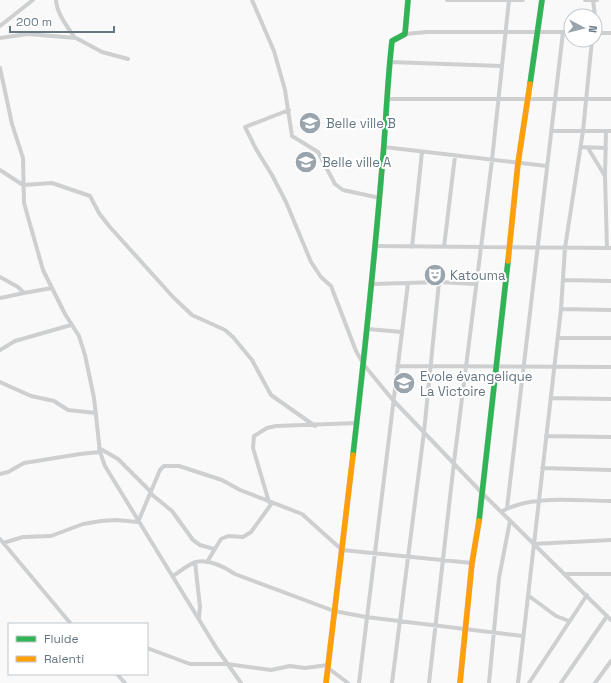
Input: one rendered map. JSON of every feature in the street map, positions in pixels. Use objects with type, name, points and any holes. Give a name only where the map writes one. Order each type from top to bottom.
[{"type":"street","points":[[0,26],[33,0]]},
{"type":"street","points":[[56,0],[58,12],[76,38]]},
{"type":"street","points":[[252,0],[274,51],[289,110],[292,136],[318,152],[335,184],[348,191],[380,198]]},
{"type":"street","points":[[405,34],[408,0]]},
{"type":"street","points":[[447,0],[523,0]]},
{"type":"street","points":[[430,683],[454,462],[475,284],[492,160],[509,0]]},
{"type":"street","points":[[460,683],[472,563],[483,494],[495,367],[518,163],[542,0]]},
{"type":"street","points":[[585,0],[597,0]]},
{"type":"street","points":[[326,683],[373,284],[388,99],[387,80],[392,41],[405,34],[427,32],[506,31],[563,32],[525,367],[507,508]]},
{"type":"street","points":[[0,38],[28,34],[76,38],[102,52],[128,59]]},
{"type":"street","points":[[518,683],[558,338],[566,248],[581,147],[591,48]]},
{"type":"street","points":[[390,62],[501,66]]},
{"type":"street","points":[[0,68],[12,124],[23,158],[24,203],[43,270],[71,325],[79,336],[85,355],[96,413],[100,450],[114,483],[228,664],[242,683]]},
{"type":"street","points":[[388,99],[611,99]]},
{"type":"street","points":[[289,110],[245,127],[256,150],[272,175],[286,202],[311,262],[321,277],[331,286],[356,350],[364,365],[392,399],[483,494],[611,620]]},
{"type":"street","points":[[375,246],[609,248],[605,176],[606,148],[609,131],[552,131]]},
{"type":"street","points":[[384,147],[547,166]]},
{"type":"street","points":[[581,147],[606,148]]},
{"type":"street","points":[[588,148],[605,176]]},
{"type":"street","points":[[412,246],[422,152]]},
{"type":"street","points":[[444,247],[455,156]]},
{"type":"street","points":[[0,170],[23,185],[52,183],[90,196],[99,213],[109,226],[173,297],[192,315],[225,330],[233,337],[252,360],[271,396],[298,412],[316,426]]},
{"type":"street","points":[[0,277],[18,287],[24,294]]},
{"type":"street","points":[[564,280],[611,281]]},
{"type":"street","points":[[373,284],[440,282],[475,284]]},
{"type":"street","points":[[392,683],[424,432],[440,282]]},
{"type":"street","points":[[359,683],[392,399],[408,283]]},
{"type":"street","points":[[0,298],[52,288]]},
{"type":"street","points":[[561,309],[611,310]]},
{"type":"street","points":[[0,350],[15,341],[71,325]]},
{"type":"street","points":[[368,329],[402,332]]},
{"type":"street","points":[[558,338],[611,338]]},
{"type":"street","points":[[397,366],[554,368],[611,367]]},
{"type":"street","points":[[0,382],[31,396],[54,401],[68,410],[96,413]]},
{"type":"street","points":[[551,398],[611,399]]},
{"type":"street","points":[[271,503],[253,448],[254,436],[258,432],[272,427],[357,423]]},
{"type":"street","points":[[546,436],[611,437]]},
{"type":"street","points":[[0,474],[8,472],[24,463],[100,450],[118,459],[151,493],[172,511],[193,540],[200,545],[214,549]]},
{"type":"street","points":[[138,522],[164,466],[179,466],[222,480],[240,490],[307,518],[342,550],[472,563]]},
{"type":"street","points":[[542,468],[611,470]]},
{"type":"street","points":[[501,512],[523,502],[611,501]]},
{"type":"street","points":[[207,562],[214,549],[224,536],[239,538],[251,532],[271,503]]},
{"type":"street","points":[[71,623],[2,541],[23,537],[51,536],[83,524],[101,521],[116,520],[138,522]]},
{"type":"street","points":[[489,683],[499,578],[510,521]]},
{"type":"street","points":[[533,544],[611,540]]},
{"type":"street","points":[[173,576],[195,562],[207,562],[225,567],[235,574],[303,598],[334,611],[366,617],[523,636]]},
{"type":"street","points":[[195,562],[200,607],[199,618]]},
{"type":"street","points":[[564,574],[611,574]]},
{"type":"street","points":[[529,683],[586,595]]},
{"type":"street","points":[[529,596],[556,616],[569,621]]},
{"type":"street","points":[[561,683],[607,616]]},
{"type":"street","points":[[148,648],[190,664],[228,664],[271,670],[290,666],[305,668],[328,667],[348,683]]},
{"type":"street","points":[[596,683],[611,661]]},
{"type":"street","points":[[607,668],[611,672]]},
{"type":"street","points":[[118,675],[125,683]]},
{"type":"traffic: fast","points":[[353,455],[376,240],[392,41],[405,34],[408,0]]},
{"type":"traffic: fast","points":[[530,84],[542,0]]},
{"type":"traffic: fast","points":[[479,521],[508,261]]},
{"type":"traffic: slow","points":[[508,261],[518,163],[530,84]]},
{"type":"traffic: slow","points":[[326,683],[353,455]]},
{"type":"traffic: slow","points":[[460,683],[472,563],[479,521]]},
{"type":"place","name":"Belle ville B","points":[[310,123]]},
{"type":"place","name":"Belle ville A","points":[[306,162]]},
{"type":"place","name":"Katouma","points":[[435,275]]},
{"type":"place","name":"Evole évangelique La Victoire","points":[[404,383]]}]
